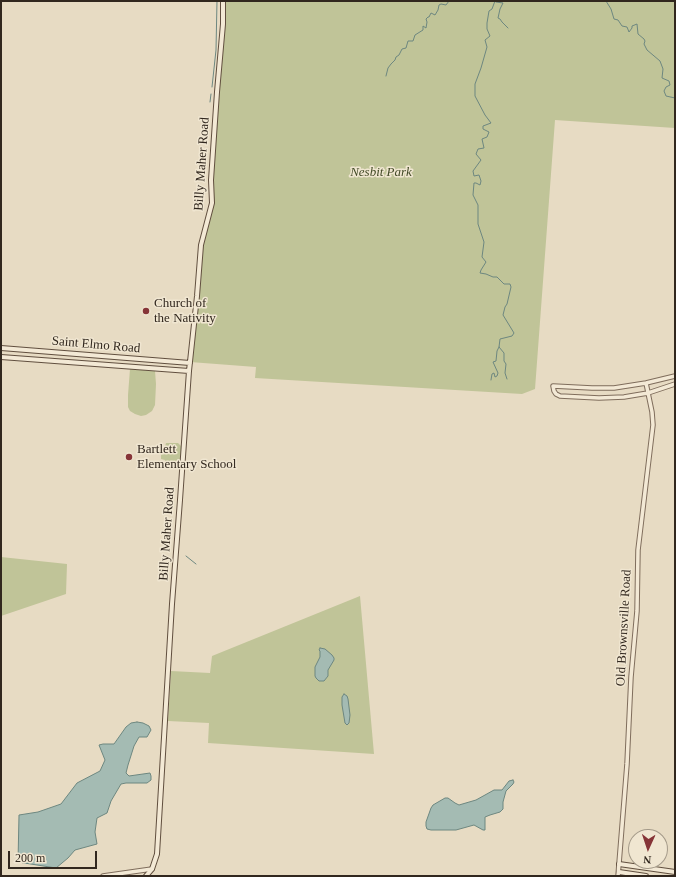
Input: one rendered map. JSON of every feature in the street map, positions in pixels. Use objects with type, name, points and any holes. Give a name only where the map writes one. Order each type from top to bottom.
[{"type":"main road","name":"Billy Maher Road","points":[[146,876],[152,868],[157,854],[172,604],[189,371],[201,245],[212,203],[211,180],[223,24],[223,1]]},
{"type":"main road","name":"Saint Elmo Road","points":[[1,348],[190,363]]},
{"type":"main road","name":"Saint Elmo Road","points":[[1,357],[189,371]]},
{"type":"main road","points":[[134,359],[134,366]]},
{"type":"main road","points":[[155,361],[155,368]]},
{"type":"main road","points":[[620,864],[675,872]]},
{"type":"main road","points":[[618,874],[646,876]]},
{"type":"street","points":[[675,376],[627,387],[605,388],[553,386],[556,394],[560,396],[618,398],[648,393],[675,384]]},
{"type":"street","name":"Old Brownsville Road","points":[[618,874],[629,744],[632,668],[637,611],[638,550],[653,425],[646,383]]},
{"type":"street","points":[[103,876],[152,868]]},
{"type":"green space","name":"Nesbit Park","points":[[224,1],[675,1],[675,128],[555,120],[535,389],[522,394],[255,378],[256,367],[190,362],[202,241],[211,206],[212,129]]},
{"type":"green space","points":[[130,369],[155,371],[155,405],[152,411],[146,415],[141,416],[135,414],[130,411],[128,407]]},
{"type":"green space","points":[[166,443],[178,443],[182,447],[181,461],[178,464],[166,463],[165,460],[161,459],[161,455],[163,453],[161,451],[161,447],[165,447]]},
{"type":"green space","points":[[1,557],[67,564],[66,594],[1,616]]},
{"type":"green space","points":[[360,596],[374,754],[208,743],[209,723],[168,721],[171,671],[210,673],[212,656]]},
{"type":"water","points":[[320,648],[325,649],[334,658],[328,670],[328,676],[324,681],[319,681],[315,676],[315,667],[320,657]]},
{"type":"water","points":[[344,694],[348,699],[350,715],[349,723],[347,725],[345,723],[342,705],[342,697]]},
{"type":"water","points":[[137,722],[149,726],[151,730],[147,737],[139,737],[134,746],[126,773],[129,776],[150,773],[151,780],[147,783],[121,784],[111,801],[107,813],[97,818],[95,832],[97,844],[75,850],[56,868],[18,862],[19,815],[38,812],[61,804],[77,783],[100,771],[105,760],[99,745],[114,744],[126,727],[131,723]]},
{"type":"water","points":[[513,780],[513,784],[506,791],[503,809],[500,812],[485,817],[485,830],[474,825],[456,830],[427,829],[426,822],[431,808],[433,805],[445,798],[448,798],[459,805],[476,800],[494,790],[502,790],[509,781]]},
{"type":"waterway","points":[[212,87],[216,50],[217,1]]},
{"type":"waterway","points":[[386,76],[388,68],[402,49],[406,48],[408,41],[413,41],[415,35],[423,30],[423,26],[426,28],[426,19],[431,13],[435,15],[439,5],[446,5],[449,1]]},
{"type":"waterway","points":[[495,1],[492,9],[489,11],[487,29],[490,36],[485,40],[487,47],[475,84],[475,96],[491,123],[483,126],[483,129],[489,132],[487,137],[482,139],[484,148],[478,149],[476,154],[481,160],[473,171],[474,176],[479,175],[481,181],[480,185],[474,183],[473,195],[478,205],[478,224],[484,242],[482,257],[486,262],[480,273],[497,277],[504,284],[510,284],[511,287],[503,315],[514,333],[512,336],[500,339],[499,347],[504,353],[504,361],[506,364],[505,373],[507,379]]},
{"type":"waterway","points":[[606,1],[611,9],[614,19],[618,20],[622,26],[627,27],[629,32],[632,26],[637,24],[638,34],[644,39],[644,44],[647,50],[660,61],[663,69],[662,78],[669,81],[670,85],[666,87],[664,91],[666,96],[675,98]]},
{"type":"waterway","points":[[496,2],[503,3],[498,18],[508,28]]},
{"type":"waterway","points":[[210,102],[211,94]]},
{"type":"waterway","points":[[491,380],[492,374],[494,373],[495,377],[498,373],[493,362],[496,361],[499,347]]},
{"type":"waterway","points":[[186,556],[196,564]]},
{"type":"place","name":"Church of the Nativity","points":[[146,311]]},
{"type":"place","name":"Bartlett Elementary School","points":[[129,457]]}]
